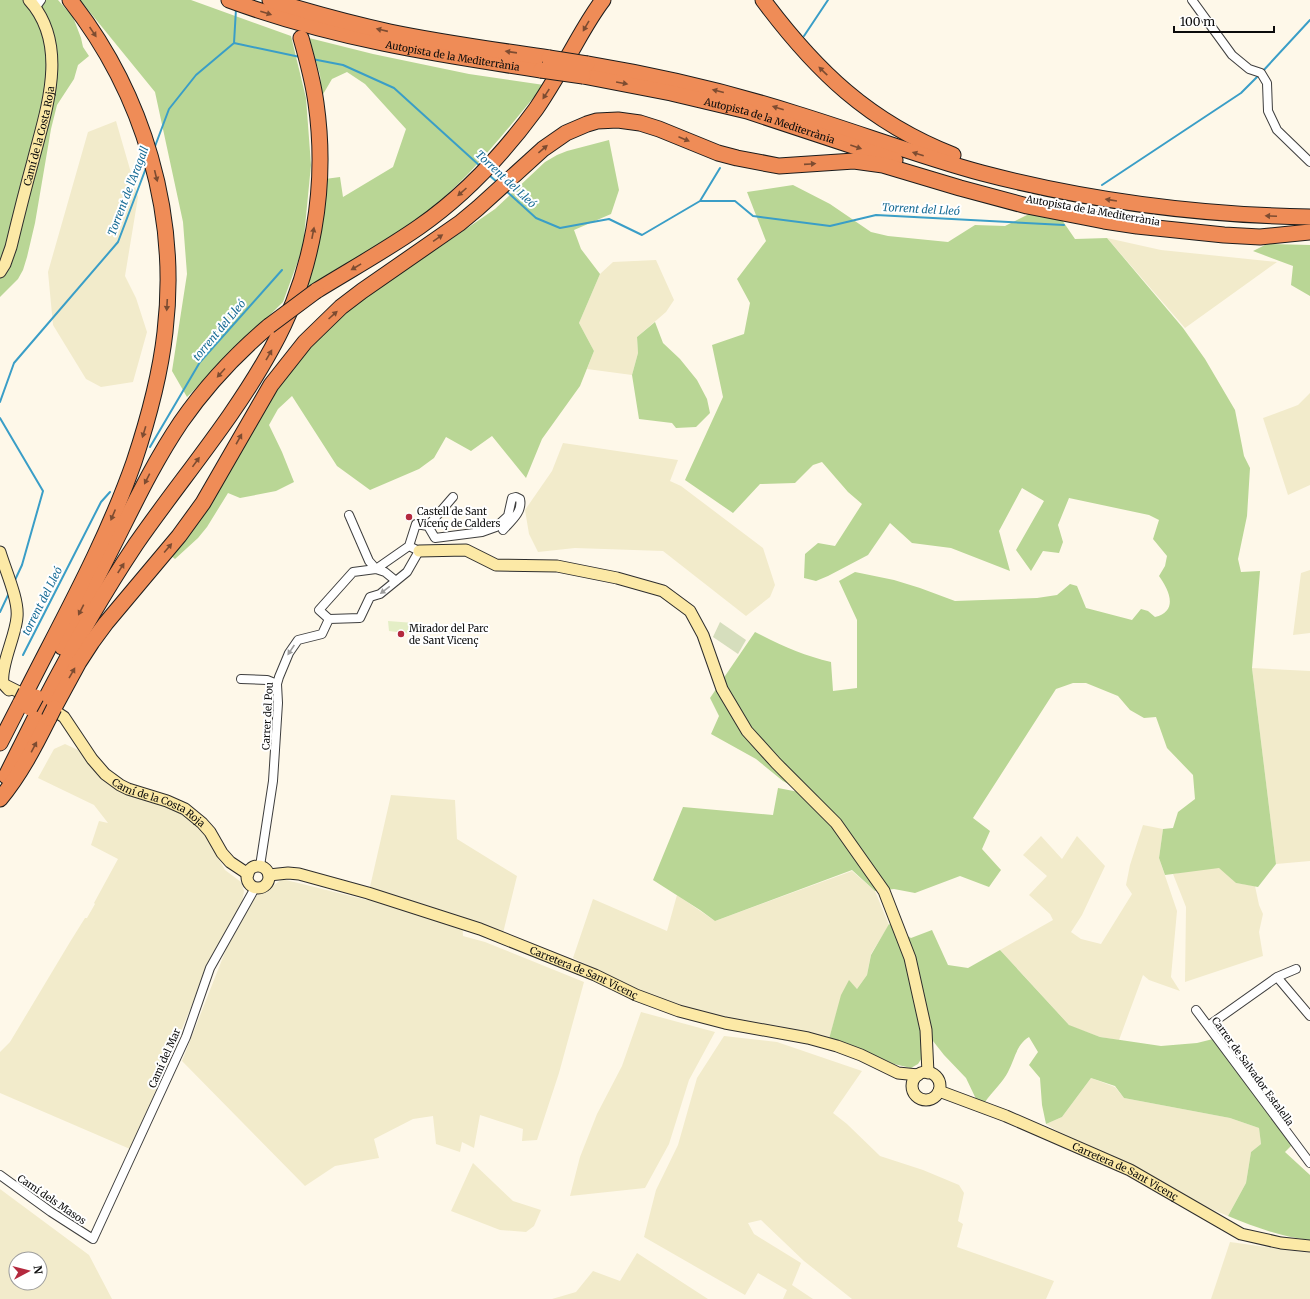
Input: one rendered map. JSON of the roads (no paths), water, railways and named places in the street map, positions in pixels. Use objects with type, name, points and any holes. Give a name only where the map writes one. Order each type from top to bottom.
[{"type":"highway","points":[[0,799],[32,751],[37,705],[94,556],[128,479],[144,431],[154,393],[163,349],[167,315],[168,282],[166,232],[149,148],[138,117],[117,71],[94,33],[70,0]]},
{"type":"highway","name":"Autopista de la Mediterrània","points":[[229,0],[308,25],[368,41],[437,54],[656,76],[722,92],[800,114],[915,153],[1045,189],[1146,206],[1192,211],[1310,217]]},
{"type":"highway","name":"Autopista de la Mediterrània","points":[[270,0],[324,16],[390,32],[456,44],[545,64]]},
{"type":"highway","points":[[0,788],[37,705],[139,494],[162,452],[188,413],[213,381],[234,358],[269,326],[316,291],[420,227],[458,196],[505,148],[539,104],[591,17],[603,0]]},
{"type":"highway","points":[[763,0],[816,65],[846,93],[889,123],[923,142],[958,158],[1078,194]]},
{"type":"highway","points":[[0,768],[91,615],[133,550],[259,372],[273,348],[295,299],[305,270],[313,235],[318,202],[320,170],[316,102],[301,38]]},
{"type":"highway","name":"Autopista de la Mediterrània","points":[[585,70],[670,93],[747,111],[963,182],[1028,199],[1138,220],[1243,230],[1310,232]]},
{"type":"highway","points":[[0,743],[79,662],[97,635],[178,536],[203,503],[271,385],[305,342],[341,307],[460,223],[543,149],[566,133],[587,124],[597,121],[612,120],[630,120],[640,122],[724,154],[779,166],[854,161],[883,165],[1007,201],[1070,215],[1131,226],[1187,232],[1260,237],[1310,232]]},
{"type":"street","points":[[1192,0],[1232,55],[1249,69],[1261,73],[1267,83],[1268,111],[1277,130],[1310,162]]},
{"type":"street","name":"Camí de la Costa Roja","points":[[0,272],[5,264],[10,247],[50,93],[52,64],[51,47],[45,26],[35,2]]},
{"type":"street","points":[[428,526],[453,497]]},
{"type":"street","points":[[428,526],[435,538],[482,532],[501,524],[508,516],[512,498],[516,497],[520,499],[521,504],[516,514],[502,530]]},
{"type":"street","points":[[349,515],[369,562],[376,569]]},
{"type":"street","points":[[376,569],[409,546],[416,524],[428,526]]},
{"type":"street","points":[[409,546],[419,551],[466,550],[496,564],[556,566],[617,578],[663,591],[690,611],[703,635],[722,689],[747,731],[776,763],[836,823],[884,891],[910,958],[926,1030],[923,1074]]},
{"type":"street","points":[[396,581],[385,572],[376,569],[354,572],[318,610],[329,619],[360,618],[370,597],[380,594],[396,581],[407,572],[419,551]]},
{"type":"street","name":"Camí de la Costa Roja","points":[[0,552],[15,600],[17,615],[14,630],[2,665],[1,675],[3,684],[60,713],[95,763],[112,780],[129,789],[167,801],[185,809],[202,823],[210,832],[222,853],[230,862],[248,874]]},
{"type":"street","name":"Carrer del Pou","points":[[260,866],[273,781],[278,703],[277,684],[289,653],[298,640],[322,634],[329,619]]},
{"type":"street","points":[[241,679],[267,680],[277,684]]},
{"type":"street","points":[[260,866],[266,869],[269,875],[268,882],[263,888],[255,888],[249,884],[248,874],[252,868],[260,866]]},
{"type":"street","name":"Carretera de Sant Vicenç","points":[[269,875],[288,873],[299,874],[368,893],[480,929],[595,975],[636,995],[679,1011],[725,1023],[808,1038],[837,1046],[861,1055],[898,1073],[923,1074]]},
{"type":"street","name":"Camí del Mar","points":[[93,1238],[186,1037],[210,968],[255,888]]},
{"type":"street","points":[[1208,1026],[1277,977],[1296,969]]},
{"type":"street","points":[[1277,977],[1310,1016]]},
{"type":"street","name":"Carrer de Salvador Estalella","points":[[1196,1010],[1308,1158]]},
{"type":"street","name":"Carretera de Sant Vicenç","points":[[898,1073],[913,1091]]},
{"type":"street","points":[[923,1074],[935,1076],[940,1083],[939,1091],[934,1098],[926,1100],[918,1098],[913,1091],[914,1081],[923,1074]]},
{"type":"street","name":"Carretera de Sant Vicenç","points":[[939,1091],[1006,1116],[1130,1170],[1241,1234],[1281,1243],[1310,1246]]},
{"type":"street","name":"Camí dels Masos","points":[[0,1175],[51,1212],[93,1238]]},
{"type":"waterway","points":[[804,36],[828,0]]},
{"type":"waterway","name":"Torrent de l'Aragall","points":[[154,149],[169,109],[196,75],[234,43],[236,9]]},
{"type":"waterway","name":"Torrent del Lleó","points":[[1262,72],[1310,20]]},
{"type":"waterway","name":"Torrent del Lleó","points":[[234,43],[300,57]]},
{"type":"waterway","name":"Torrent del Lleó","points":[[312,59],[343,65],[394,88],[480,166]]},
{"type":"waterway","name":"Torrent del Lleó","points":[[1102,185],[1241,93],[1259,75]]},
{"type":"waterway","name":"Torrent de l'Aragall","points":[[0,402],[14,363],[118,242],[146,168]]},
{"type":"waterway","points":[[700,201],[720,168]]},
{"type":"waterway","name":"Torrent del Lleó","points":[[489,175],[498,183]]},
{"type":"waterway","name":"Torrent del Lleó","points":[[505,190],[536,218],[560,228],[609,219],[642,235],[700,201],[735,201],[753,216],[830,226],[876,215],[1064,225]]},
{"type":"waterway","name":"torrent del Lleó","points":[[150,447],[200,362],[282,270]]},
{"type":"waterway","name":"Torrent de l'Aragall","points":[[0,418],[43,491],[22,565],[15,580]]},
{"type":"waterway","name":"torrent del Lleó","points":[[23,655],[101,502],[110,492]]},
{"type":"waterway","name":"Torrent de l'Aragall","points":[[0,612],[9,593]]},
{"type":"place","name":"Castell de Sant Vicenç de Calders","points":[[409,517]]},
{"type":"place","name":"Mirador del Parc de Sant Vicenç","points":[[401,634]]}]
